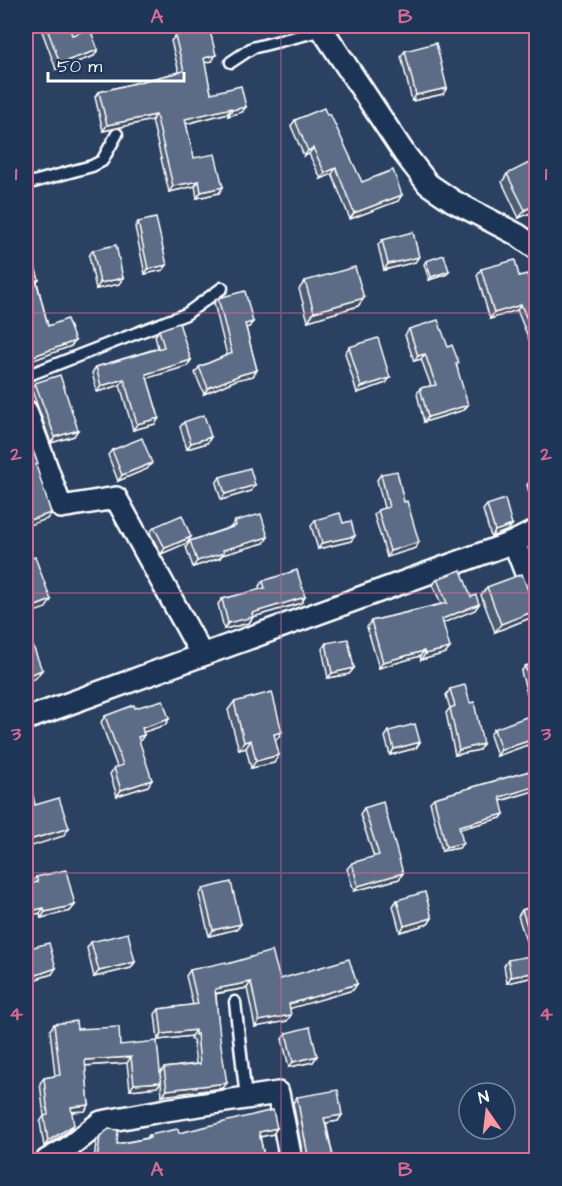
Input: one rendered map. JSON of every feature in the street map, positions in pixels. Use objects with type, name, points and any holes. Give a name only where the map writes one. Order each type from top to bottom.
[{"type":"street","points":[[321,28],[404,153],[428,184],[453,201],[518,235],[537,249]]},
{"type":"street","points":[[26,411],[61,507],[116,498],[202,655]]},
{"type":"street","points":[[26,719],[514,542],[537,531]]},
{"type":"street","points":[[514,542],[537,600]]},
{"type":"street","points":[[47,1161],[101,1122],[278,1093],[291,1161]]},
{"type":"lane","points":[[231,62],[252,48],[321,28]]},
{"type":"lane","points":[[26,184],[92,166],[102,161],[117,134]]},
{"type":"lane","points":[[26,376],[186,314],[222,288]]},
{"type":"lane","points":[[235,1002],[246,1098]]},
{"type":"building","points":[[46,26],[69,26],[72,35],[90,29],[98,50],[60,63]]},
{"type":"building","points":[[209,27],[216,55],[204,58],[211,93],[241,86],[246,107],[232,110],[231,108],[185,119],[194,158],[215,154],[223,187],[201,192],[199,181],[173,186],[156,115],[107,125],[99,92],[184,71],[175,36]]},
{"type":"building","points":[[436,43],[447,88],[416,95],[405,51]]},
{"type":"building","points":[[26,105],[30,116],[26,118]]},
{"type":"building","points":[[324,108],[327,115],[330,114],[362,182],[393,170],[402,195],[354,213],[336,168],[325,173],[313,148],[308,151],[295,120]]},
{"type":"building","points":[[537,159],[537,204],[525,210],[507,174]]},
{"type":"building","points":[[156,218],[167,265],[148,269],[138,222]]},
{"type":"building","points":[[413,232],[419,257],[388,264],[382,240]]},
{"type":"building","points":[[116,245],[123,278],[100,283],[93,250]]},
{"type":"building","points":[[31,252],[48,326],[67,319],[75,341],[28,358],[26,352],[26,253]]},
{"type":"building","points":[[444,255],[449,271],[431,277],[426,261]]},
{"type":"building","points":[[515,260],[519,276],[527,274],[537,303],[537,343],[521,305],[494,313],[481,269]]},
{"type":"building","points":[[355,267],[364,298],[314,312],[305,281]]},
{"type":"building","points":[[245,291],[253,322],[245,324],[257,370],[208,388],[199,367],[232,353],[218,298]]},
{"type":"building","points":[[438,320],[448,347],[452,345],[459,363],[456,364],[468,405],[428,417],[420,388],[436,385],[425,354],[418,356],[409,329]]},
{"type":"building","points":[[179,323],[191,360],[146,374],[159,418],[137,424],[124,379],[101,386],[96,367],[164,347],[159,330]]},
{"type":"building","points":[[378,338],[390,378],[361,387],[349,347]]},
{"type":"building","points":[[60,375],[78,430],[55,437],[35,383]]},
{"type":"building","points":[[204,415],[211,437],[191,443],[184,422]]},
{"type":"building","points":[[142,438],[152,463],[122,475],[112,450]]},
{"type":"building","points":[[29,440],[51,513],[26,521],[26,441]]},
{"type":"building","points":[[250,468],[255,485],[225,494],[220,477]]},
{"type":"building","points":[[397,471],[404,502],[407,501],[419,542],[390,551],[378,510],[389,507],[381,474]]},
{"type":"building","points":[[537,478],[537,498],[531,480]]},
{"type":"building","points":[[505,499],[512,525],[495,531],[487,505]]},
{"type":"building","points":[[340,513],[343,523],[351,521],[355,536],[322,543],[315,520]]},
{"type":"building","points":[[261,514],[268,537],[223,550],[224,553],[197,561],[190,541],[236,526],[235,521]]},
{"type":"building","points":[[182,515],[191,537],[165,548],[154,527]]},
{"type":"building","points":[[35,557],[51,600],[26,610],[26,560]]},
{"type":"building","points":[[297,570],[305,597],[252,613],[253,617],[228,623],[222,599],[265,588],[263,581]]},
{"type":"building","points":[[461,570],[471,597],[476,595],[479,604],[442,619],[450,648],[425,654],[424,651],[383,662],[371,621],[447,603],[437,579]]},
{"type":"building","points":[[522,574],[530,596],[537,601],[537,610],[501,624],[487,587]]},
{"type":"building","points":[[26,627],[42,670],[26,676]]},
{"type":"building","points":[[348,639],[354,668],[332,673],[326,643]]},
{"type":"building","points":[[537,663],[537,686],[531,687],[525,666]]},
{"type":"building","points":[[465,685],[470,703],[474,702],[483,744],[459,750],[450,708],[455,706],[450,689]]},
{"type":"building","points":[[272,692],[282,732],[274,734],[279,755],[256,761],[251,740],[244,742],[234,702]]},
{"type":"building","points":[[163,700],[169,719],[142,728],[144,735],[138,737],[152,780],[121,790],[114,768],[123,765],[105,716],[134,705],[135,708]]},
{"type":"building","points":[[529,716],[537,738],[501,750],[494,729]]},
{"type":"building","points":[[415,724],[420,742],[394,749],[389,731]]},
{"type":"building","points":[[26,762],[35,805],[59,798],[69,828],[26,841]]},
{"type":"building","points":[[537,769],[537,786],[500,797],[504,814],[459,826],[463,843],[446,847],[434,798]]},
{"type":"building","points":[[383,802],[403,873],[358,886],[352,863],[379,855],[364,808]]},
{"type":"building","points":[[66,870],[75,905],[45,912],[44,908],[26,912],[26,885],[38,882],[36,877]]},
{"type":"building","points":[[231,882],[241,924],[213,930],[203,889]]},
{"type":"building","points":[[425,892],[432,918],[404,926],[397,900]]},
{"type":"building","points":[[537,905],[537,943],[533,944],[522,910]]},
{"type":"building","points":[[128,933],[135,962],[99,971],[91,942]]},
{"type":"building","points":[[49,943],[56,968],[31,977],[28,967],[26,968],[26,949]]},
{"type":"building","points":[[272,951],[280,979],[349,959],[357,984],[289,1004],[291,1015],[259,1021],[251,982],[215,989],[227,1083],[167,1090],[164,1068],[200,1064],[195,1030],[162,1034],[159,1009],[198,1004],[190,970],[226,962],[227,964]]},
{"type":"building","points":[[535,955],[537,972],[511,977],[508,960]]},
{"type":"building","points":[[76,1021],[77,1029],[119,1027],[120,1045],[157,1041],[161,1082],[134,1084],[131,1057],[85,1060],[89,1105],[71,1107],[74,1125],[48,1141],[44,1116],[48,1115],[44,1078],[60,1075],[54,1024]]},
{"type":"building","points":[[310,1027],[317,1056],[293,1062],[286,1033]]},
{"type":"building","points":[[338,1090],[342,1115],[324,1118],[334,1161],[309,1161],[297,1097]]},
{"type":"building","points":[[273,1110],[277,1128],[259,1132],[265,1161],[97,1161],[100,1136],[109,1129],[118,1130],[117,1144],[150,1138],[149,1135],[178,1129],[179,1133]]},
{"type":"building","points":[[79,1153],[80,1161],[71,1161],[73,1157]]}]
